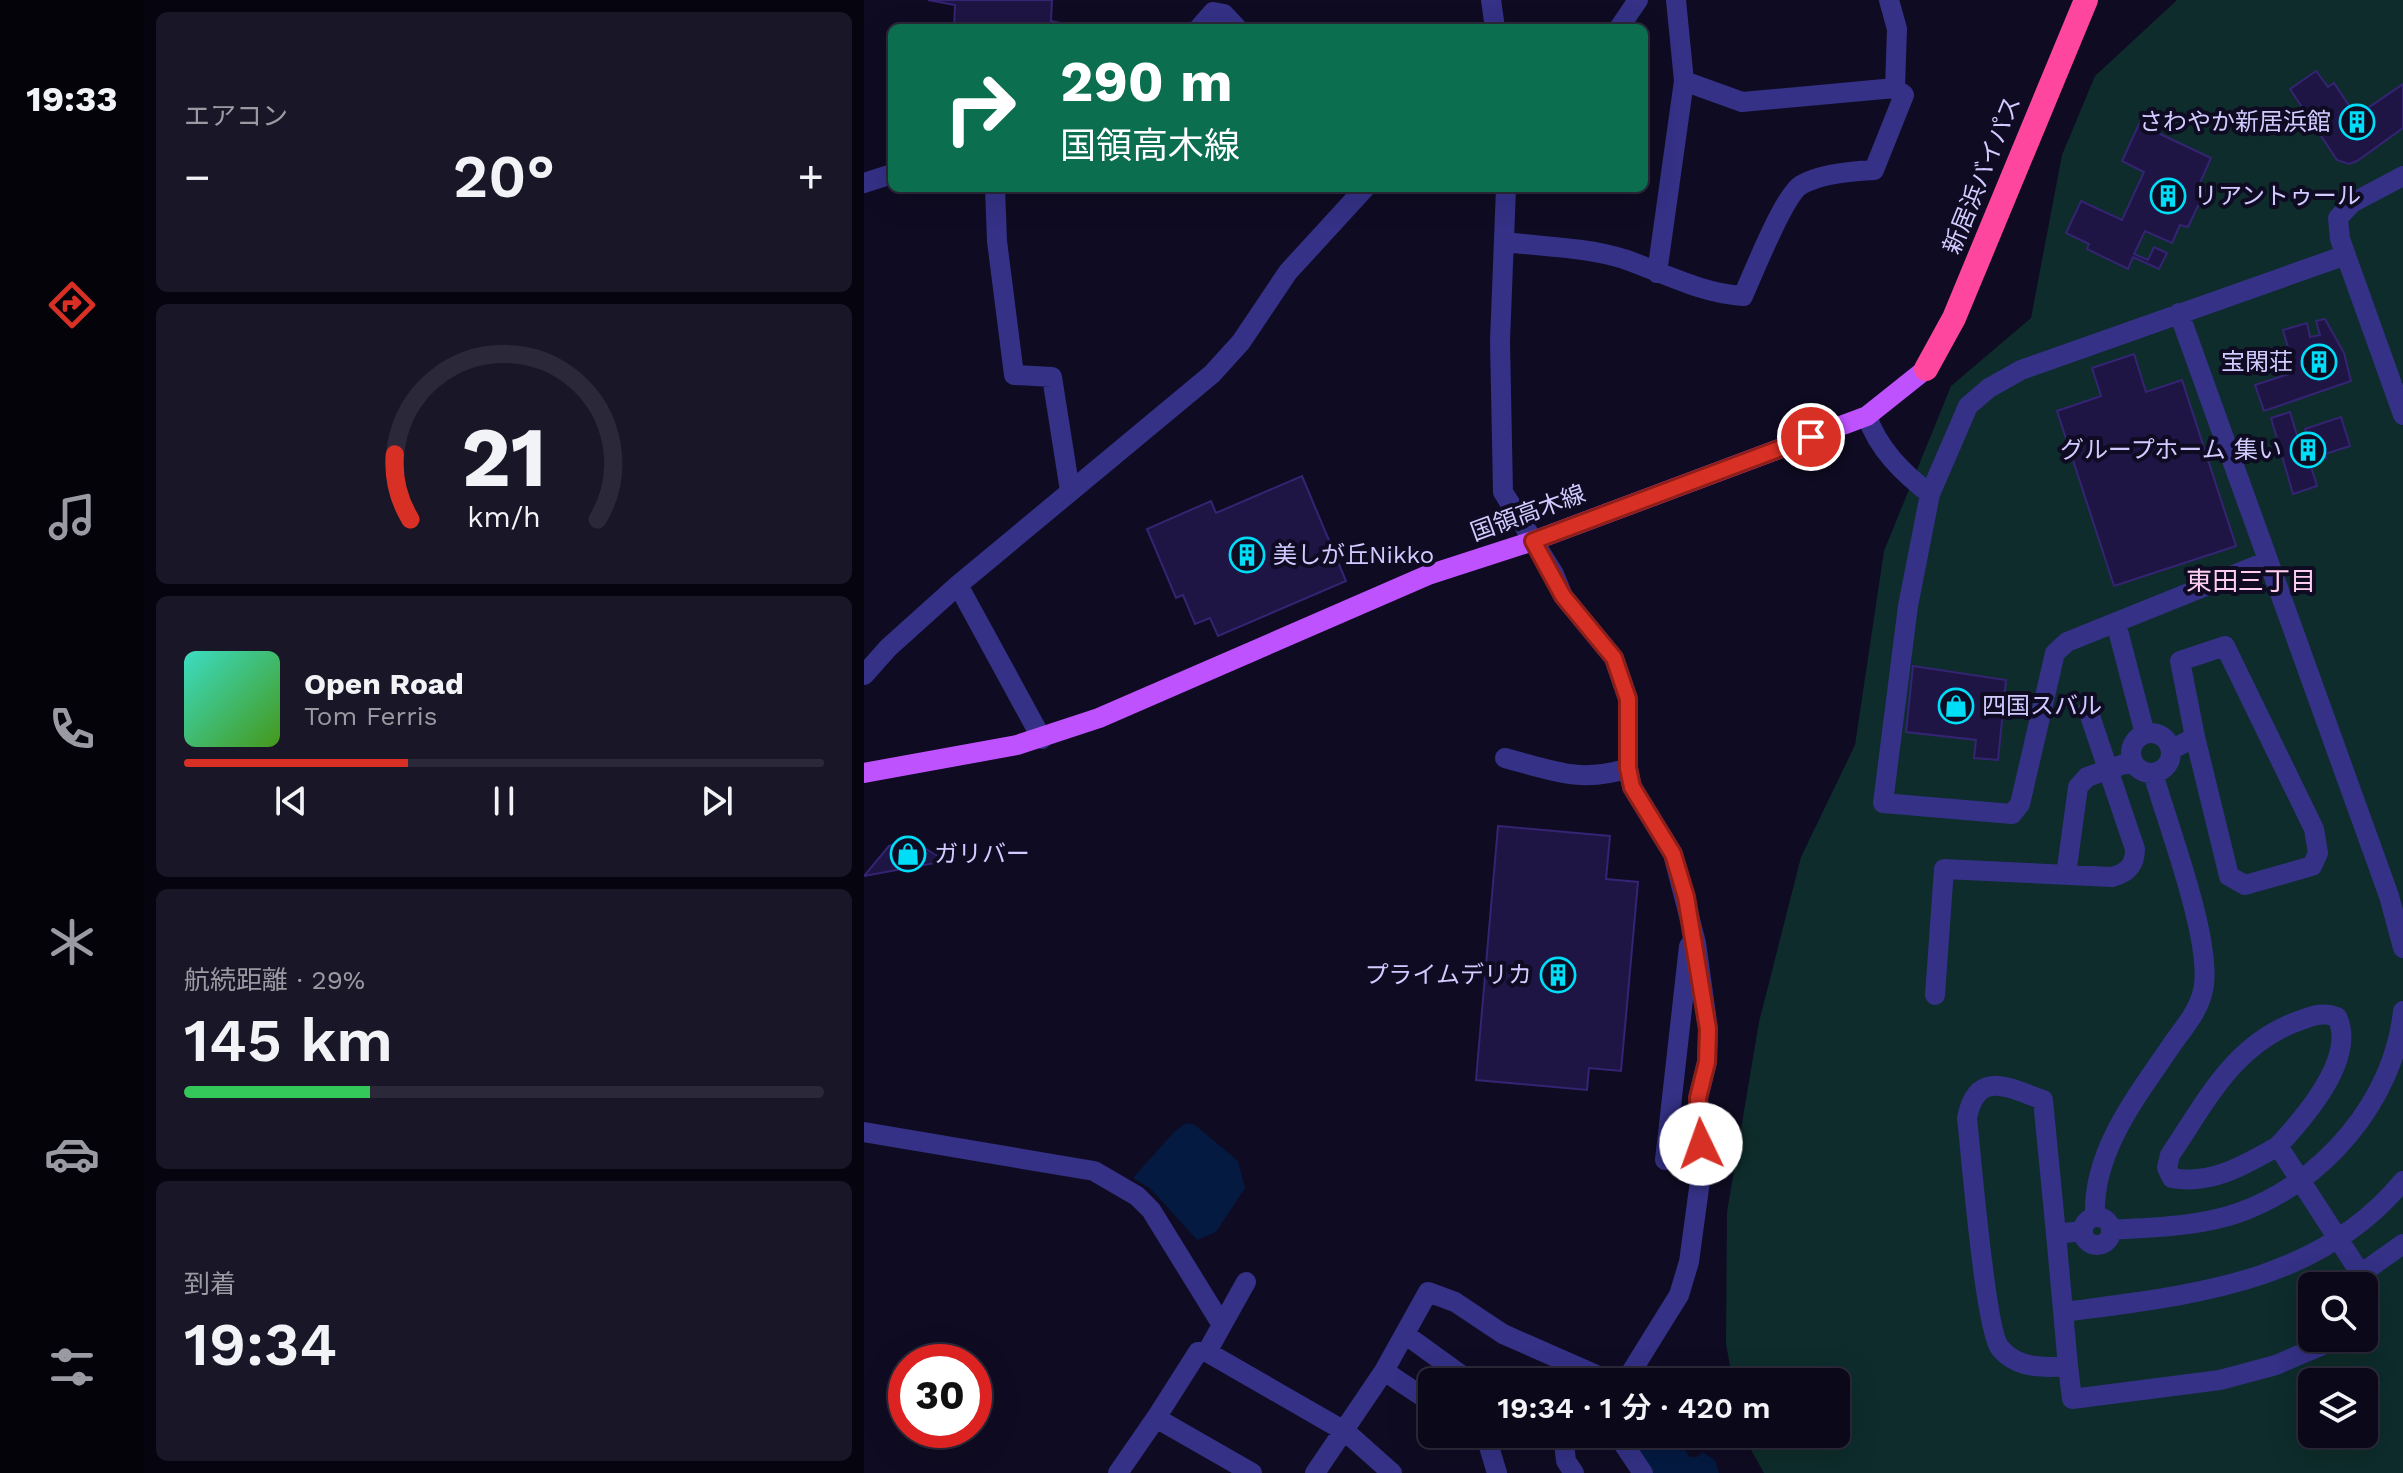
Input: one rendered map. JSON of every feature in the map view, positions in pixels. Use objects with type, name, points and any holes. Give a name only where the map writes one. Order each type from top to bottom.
[{"type":"highway","name":"新居浜バイパス","points":[[1926,369],[1954,318],[2086,0]]},
{"type":"main road","name":"国領高木線","points":[[864,773],[1042,739],[1173,688],[1428,575],[1533,541],[1867,416],[1926,369]]},
{"type":"street","points":[[1491,0],[1494,24]]},
{"type":"street","points":[[1622,24],[1638,0]]},
{"type":"street","points":[[1657,273],[1684,81],[1676,0]]},
{"type":"street","points":[[1889,0],[1897,29],[1895,88]]},
{"type":"street","points":[[1206,13],[1224,14],[1233,24]]},
{"type":"street","points":[[1505,242],[1595,252],[1724,295],[1743,296],[1788,200],[1799,186],[1822,178],[1874,170],[1904,95],[1895,88],[1742,102],[1684,81]]},
{"type":"street","points":[[864,183],[888,175]]},
{"type":"street","points":[[2403,176],[2352,203],[2338,218],[2346,255],[2403,415]]},
{"type":"street","points":[[995,192],[997,241],[1014,375],[1052,377],[1070,491]]},
{"type":"street","points":[[864,675],[888,648],[958,585],[1212,374],[1241,342],[1295,263],[1361,192]]},
{"type":"street","points":[[1506,192],[1500,341],[1503,492],[1563,596],[1614,658],[1628,699],[1628,768],[1632,787],[1673,854],[1692,922],[1708,1029],[1707,1062],[1698,1098],[1702,1166],[1689,1262],[1679,1295],[1634,1368]]},
{"type":"street","points":[[2268,561],[2067,642],[2055,653],[2020,804],[2012,814],[1883,803],[1908,606],[1930,494],[1968,406],[1989,388],[2021,370],[2346,255]]},
{"type":"street","points":[[2179,313],[2389,896],[2403,948]]},
{"type":"street","points":[[1867,416],[1873,435],[1904,474],[1930,494]]},
{"type":"street","points":[[958,585],[1042,739]]},
{"type":"street","points":[[2116,623],[2145,734]]},
{"type":"street","points":[[2225,646],[2314,829],[2318,853],[2312,866],[2245,885],[2229,876],[2195,737],[2180,661],[2225,646]]},
{"type":"street","points":[[1935,995],[1944,869],[2112,877],[2124,874],[2135,861],[2135,849],[2088,710]]},
{"type":"street","points":[[2171,750],[2158,734],[2145,734],[2134,742],[2133,761],[2141,770],[2153,773],[2164,768],[2171,750],[2195,737]]},
{"type":"street","points":[[1505,758],[1580,777],[1607,775],[1628,768]]},
{"type":"street","points":[[2066,875],[2078,787],[2087,777],[2133,761]]},
{"type":"street","points":[[2096,1226],[2095,1193],[2103,1156],[2139,1093],[2198,1006],[2204,985],[2204,950],[2153,773]]},
{"type":"street","points":[[1665,1160],[1692,922]]},
{"type":"street","points":[[2056,1234],[2096,1226],[2195,1223],[2239,1213],[2299,1182],[2330,1157],[2357,1124],[2385,1074],[2403,1011]]},
{"type":"street","points":[[2327,1013],[2337,1017],[2342,1027],[2341,1045],[2329,1078],[2305,1117],[2278,1146],[2244,1166],[2208,1178],[2172,1178],[2167,1168],[2170,1155],[2246,1050],[2278,1028],[2327,1013]]},
{"type":"street","points":[[2068,1366],[2041,1368],[2018,1362],[1999,1347],[1989,1311],[1967,1118],[1971,1101],[1986,1086],[1996,1084],[2043,1100],[2072,1399],[2220,1380],[2276,1365],[2306,1352]]},
{"type":"street","points":[[864,1132],[1094,1171],[1137,1196],[1151,1210],[1222,1325]]},
{"type":"street","points":[[2278,1146],[2361,1272]]},
{"type":"street","points":[[2065,1312],[2191,1295],[2260,1279],[2338,1237],[2403,1181]]},
{"type":"street","points":[[2363,1272],[2403,1244]]},
{"type":"street","points":[[1207,1352],[1246,1282]]},
{"type":"street","points":[[1315,1473],[1346,1432],[1406,1335],[1428,1292],[1455,1302],[1503,1334],[1580,1368]]},
{"type":"street","points":[[1406,1335],[1452,1368]]},
{"type":"street","points":[[1118,1473],[1198,1352],[1207,1352],[1346,1432],[1392,1473]]},
{"type":"street","points":[[1384,1371],[1418,1394]]},
{"type":"street","points":[[1156,1418],[1252,1473]]},
{"type":"street","points":[[1489,1448],[1497,1473]]},
{"type":"street","points":[[1565,1448],[1566,1461],[1574,1473]]},
{"type":"street","points":[[1626,1448],[1643,1473]]},
{"type":"green space","points":[[2177,0],[2403,0],[2403,1473],[1764,1473],[1750,1448],[1850,1448],[1850,1368],[1730,1368],[1726,1344],[1727,1212],[1759,1022],[1801,857],[1855,745],[1884,551],[1951,386],[2031,318],[2062,155],[2095,76]]},
{"type":"water","points":[[1186,1123],[1195,1125],[1238,1161],[1245,1188],[1216,1232],[1197,1240],[1151,1189],[1133,1178]]},
{"type":"water","points":[[1636,1448],[1683,1448],[1690,1457],[1697,1457],[1702,1452],[1715,1460],[1719,1473],[1651,1473]]},
{"type":"building","points":[[928,0],[1052,0],[1051,21],[1061,23],[954,24],[955,5]]},
{"type":"building","name":"さわやか新居浜館","points":[[2316,71],[2328,87],[2334,83],[2356,116],[2403,84],[2403,128],[2357,161],[2349,164],[2337,160],[2290,89]]},
{"type":"building","name":"リアントゥール","points":[[2139,124],[2211,158],[2198,187],[2205,191],[2188,227],[2180,225],[2172,243],[2145,231],[2134,254],[2148,260],[2154,247],[2167,253],[2159,269],[2133,257],[2128,269],[2087,249],[2089,244],[2066,233],[2081,201],[2122,220],[2144,172],[2122,161]]},
{"type":"building","name":"宝閑荘","points":[[2325,319],[2344,353],[2351,381],[2264,411],[2255,385],[2295,372],[2283,330],[2307,323],[2310,337],[2320,335],[2316,321]]},
{"type":"building","points":[[2134,354],[2146,392],[2182,380],[2236,546],[2114,586],[2057,411],[2101,396],[2092,368]]},
{"type":"building","name":"グループホーム 集い","points":[[2290,412],[2299,442],[2308,439],[2305,429],[2341,417],[2350,446],[2325,454],[2326,458],[2313,463],[2311,456],[2308,457],[2317,486],[2293,494],[2271,418]]},
{"type":"building","name":"美しが丘Nikko","points":[[1302,476],[1346,581],[1218,636],[1210,618],[1195,624],[1183,595],[1176,598],[1147,529],[1211,501],[1216,513]]},
{"type":"building","name":"四国スバル","points":[[1913,666],[2006,680],[1998,760],[1974,758],[1976,740],[1906,732]]},
{"type":"building","name":"プライムデリカ","points":[[1498,826],[1610,836],[1606,879],[1638,882],[1621,1071],[1589,1068],[1587,1090],[1476,1080]]},
{"type":"building","name":"ガリバー","points":[[911,840],[946,861],[864,876],[889,846]]},
{"type":"place","name":"さわやか新居浜館","points":[[2357,122]]},
{"type":"place","name":"リアントゥール","points":[[2168,196]]},
{"type":"place","name":"宝閑荘","points":[[2319,362]]},
{"type":"place","name":"グループホーム 集い","points":[[2308,450]]},
{"type":"place","name":"美しが丘Nikko","points":[[1247,555]]},
{"type":"place","name":"四国スバル","points":[[1956,706]]},
{"type":"place","name":"ガリバー","points":[[908,854]]},
{"type":"place","name":"プライムデリカ","points":[[1558,975]]},
{"type":"district","name":"東田三丁目","points":[[2251,581]]},
{"type":"route","points":[[1701,1144],[1698,1098],[1707,1062],[1708,1029],[1686,897],[1673,854],[1632,787],[1628,768],[1628,699],[1614,658],[1563,596],[1554,574],[1533,541],[1811,437]]}]
